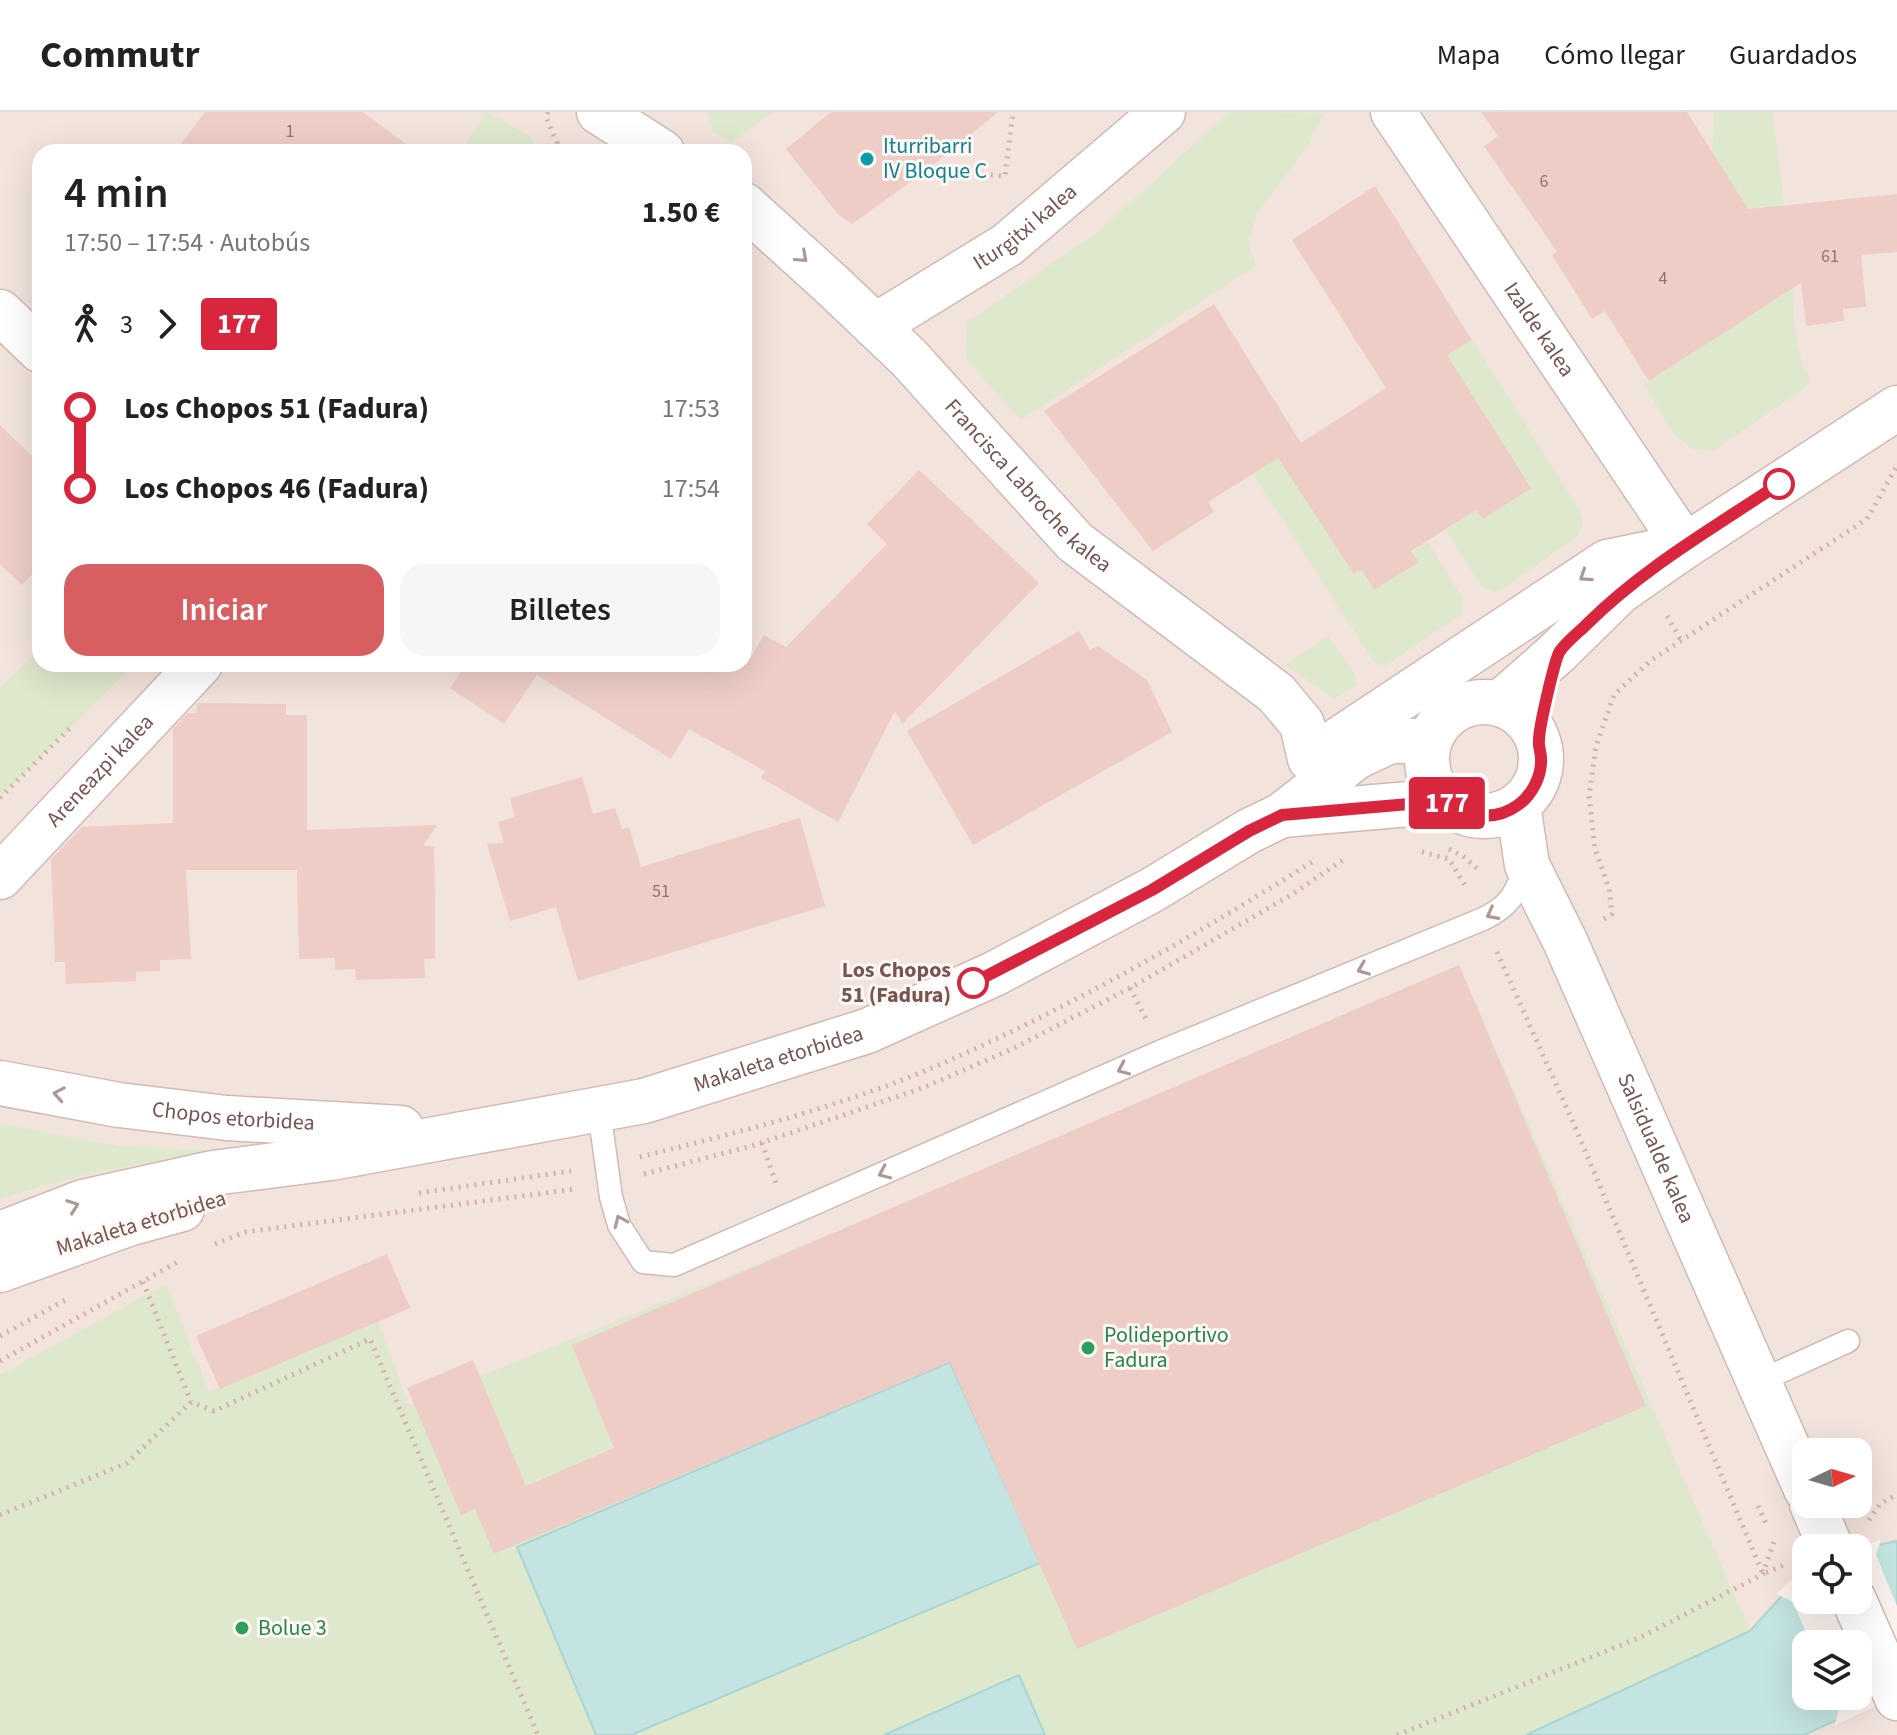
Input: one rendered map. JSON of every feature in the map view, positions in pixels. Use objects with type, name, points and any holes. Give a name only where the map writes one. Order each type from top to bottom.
[{"type":"street","name":"Iturgitxi kalea","points":[[875,326],[1007,245],[1163,112]]},
{"type":"street","name":"Izalde kalea","points":[[1393,112],[1685,546]]},
{"type":"street","points":[[608,124],[647,144]]},
{"type":"street","name":"Francisca Labroche kalea","points":[[752,212],[909,358],[1075,542],[1276,693],[1302,724],[1310,759]]},
{"type":"street","points":[[0,312],[32,342]]},
{"type":"street","points":[[1499,704],[1619,592],[1897,408]]},
{"type":"street","points":[[1444,801],[1266,823],[1262,796],[1310,759],[1607,562],[1685,546]]},
{"type":"street","points":[[1538,741],[1558,652]]},
{"type":"street","name":"Areneazpi kalea","points":[[0,877],[192,672]]},
{"type":"street","points":[[1480,702],[1499,704],[1516,712],[1530,724],[1538,741],[1541,758],[1539,776],[1531,792],[1505,813],[1481,816],[1458,810],[1444,801],[1433,785],[1428,765],[1428,741],[1447,715],[1463,706],[1480,702]]},
{"type":"street","name":"Makaleta etorbidea","points":[[0,1234],[83,1202],[213,1173],[331,1158],[644,1101],[867,1031],[994,974],[1152,890],[1266,823],[1356,757],[1390,741],[1428,741]]},
{"type":"street","name":"Salsidualde kalea","points":[[1518,805],[1527,865],[1565,941],[1792,1456]]},
{"type":"street","name":"Chopos etorbidea","points":[[0,1083],[119,1105],[227,1118],[467,1133]]},
{"type":"street","name":"Makaleta etorbidea","points":[[0,1270],[131,1223],[228,1196],[379,1175],[467,1133]]},
{"type":"street","points":[[1823,1518],[1836,1534]]},
{"type":"street","points":[[1860,1614],[1897,1698]]},
{"type":"lane","points":[[599,1110],[608,1183],[619,1225],[643,1262],[674,1265],[1162,1051],[1483,919],[1502,910],[1513,899],[1527,865]]},
{"type":"lane","points":[[1760,1381],[1848,1341]]},
{"type":"path","points":[[548,112],[546,117],[556,144]]},
{"type":"path","points":[[927,170],[1005,176],[1013,112]]},
{"type":"path","points":[[1594,925],[1612,914],[1609,888],[1595,849],[1589,796],[1596,746],[1614,695],[1650,661],[1867,519],[1896,467]]},
{"type":"path","points":[[0,798],[81,717]]},
{"type":"path","points":[[1416,850],[1449,859],[1483,919],[1573,1122],[1763,1574]]},
{"type":"path","points":[[211,1246],[245,1232],[532,1196],[608,1183],[774,1139],[925,1087],[1012,1049],[1130,988],[1291,895],[1344,858],[1354,855]]},
{"type":"path","points":[[0,1361],[188,1257]]},
{"type":"path","points":[[143,1282],[191,1402],[214,1411],[370,1339],[538,1735]]},
{"type":"path","points":[[0,1515],[127,1463],[191,1402]]},
{"type":"path","points":[[1849,1534],[1880,1504],[1897,1494]]},
{"type":"path","points":[[1397,1735],[1641,1637],[1763,1574],[1774,1542]]},
{"type":"shaded area","points":[[0,112],[1897,112],[1897,1735],[0,1735]]},
{"type":"green space","points":[[486,112],[532,137],[534,144],[466,144]]},
{"type":"green space","points":[[707,112],[773,112],[732,143],[713,132]]},
{"type":"green space","points":[[1229,112],[1323,113],[1309,144],[1256,215],[1248,244],[1257,265],[1021,420],[966,359],[967,322],[1098,232]]},
{"type":"green space","points":[[1714,112],[1772,112],[1789,246],[1794,324],[1799,352],[1810,379],[1805,388],[1713,451],[1692,449],[1673,433],[1644,385],[1774,300],[1732,233],[1712,152]]},
{"type":"green space","points":[[1472,340],[1579,509],[1583,524],[1577,537],[1496,593],[1482,587],[1446,530],[1476,510],[1483,519],[1447,355]]},
{"type":"green space","points":[[1278,457],[1354,573],[1362,570],[1374,590],[1418,562],[1412,553],[1428,542],[1463,599],[1462,614],[1385,666],[1374,662],[1253,474]]},
{"type":"green space","points":[[1328,636],[1355,674],[1357,685],[1334,699],[1286,665]]},
{"type":"green space","points":[[32,656],[32,672],[126,672],[0,798],[0,689]]},
{"type":"green space","name":"Polideportivo Fadura","points":[[1459,965],[1750,1631],[1799,1735],[0,1735],[0,1375],[166,1284],[209,1392],[378,1321],[409,1405],[888,1211]]},
{"type":"green space","points":[[0,1124],[125,1147],[215,1150],[107,1170],[0,1199]]},
{"type":"water","points":[[950,1362],[1040,1563],[631,1735],[596,1735],[517,1547]]},
{"type":"water","points":[[1897,1541],[1897,1692],[1872,1704],[1872,1630],[1792,1630],[1792,1710],[1858,1710],[1804,1735],[1526,1735],[1750,1631],[1792,1585],[1792,1614],[1872,1614],[1873,1546]]},
{"type":"water","points":[[1019,1675],[1045,1735],[884,1735]]},
{"type":"pier","points":[[1881,1540],[1876,1555],[1897,1606],[1897,1696],[1872,1708],[1872,1630],[1805,1630],[1798,1614],[1872,1614],[1872,1543]]},
{"type":"pier","points":[[1792,1578],[1792,1602],[1777,1594]]},
{"type":"pier","points":[[1839,1710],[1868,1710],[1834,1726]]},
{"type":"building","points":[[205,112],[363,112],[406,144],[181,144]]},
{"type":"building","name":"Iturribarri IV Bloque C","points":[[831,112],[998,112],[927,170],[852,224],[838,214],[786,149]]},
{"type":"building","points":[[1481,112],[1687,112],[1748,209],[1897,194],[1897,252],[1861,255],[1866,307],[1843,309],[1844,321],[1806,326],[1801,283],[1649,381],[1605,311],[1592,319],[1552,255],[1557,252],[1484,146],[1498,136]]},
{"type":"building","points":[[1375,186],[1472,340],[1447,355],[1531,488],[1483,519],[1476,510],[1411,551],[1419,562],[1374,590],[1362,570],[1354,574],[1278,458],[1208,502],[1214,512],[1153,551],[1044,411],[1214,304],[1301,443],[1386,388],[1292,240]]},
{"type":"building","points":[[0,425],[32,456],[32,574],[22,585],[0,564]]},
{"type":"building","points":[[919,470],[1039,583],[902,724],[895,711],[838,822],[761,778],[765,771],[689,729],[671,759],[537,675],[504,724],[450,688],[461,672],[752,672],[752,655],[764,635],[786,647],[887,544],[867,524]]},
{"type":"building","points":[[1079,631],[1090,650],[1098,646],[1147,680],[1172,732],[973,845],[907,731]]},
{"type":"building","points":[[197,703],[286,704],[286,715],[307,715],[307,830],[437,825],[423,846],[434,846],[435,894],[435,959],[424,959],[425,978],[356,980],[355,969],[335,970],[335,958],[299,959],[297,870],[186,870],[191,959],[160,960],[160,971],[136,972],[136,981],[66,984],[65,962],[55,962],[51,859],[82,827],[173,823],[173,729],[188,713],[196,713]]},
{"type":"building","points":[[582,777],[593,814],[615,808],[622,829],[629,827],[641,867],[800,818],[825,906],[578,981],[556,907],[510,921],[487,844],[504,843],[498,822],[515,817],[510,798]]},
{"type":"building","points":[[1459,965],[1646,1406],[1077,1649],[950,1362],[494,1554],[475,1509],[461,1515],[407,1388],[473,1360],[526,1486],[614,1448],[572,1345]]},
{"type":"building","points":[[387,1254],[410,1308],[220,1389],[196,1336]]},
{"type":"bus line","name":"177","points":[[973,983],[1152,890],[1249,831],[1282,815],[1444,801],[1473,816],[1489,817],[1505,813],[1518,805],[1531,792],[1539,776],[1541,758],[1538,741],[1558,652],[1619,592],[1779,484]]},
{"type":"place","name":"Iturribarri IV Bloque C","points":[[867,159]]},
{"type":"place","name":"Los Chopos 51 (Fadura)","points":[[973,983]]},
{"type":"place","name":"Polideportivo Fadura","points":[[1088,1348]]},
{"type":"place","name":"Bolue 3","points":[[242,1628]]}]
